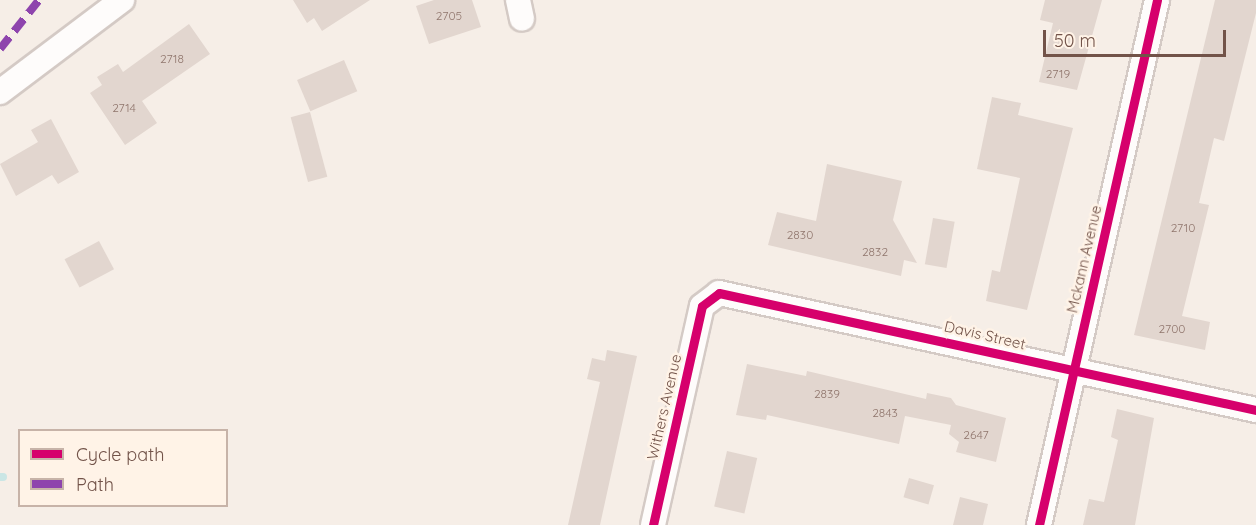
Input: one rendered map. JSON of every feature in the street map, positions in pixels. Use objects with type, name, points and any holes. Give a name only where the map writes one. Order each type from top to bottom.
[{"type":"street","points":[[0,92],[122,0]]},
{"type":"street","name":"Mckann Avenue","points":[[1040,525],[1157,0]]},
{"type":"street","name":"Davis Street","points":[[709,297],[727,293],[823,311],[1074,371],[1256,410]]},
{"type":"street","name":"Withers Avenue","points":[[653,525],[702,306],[709,297]]},
{"type":"building","points":[[293,0],[370,0],[322,31],[314,18],[307,23]]},
{"type":"building","points":[[434,0],[472,0],[481,27],[429,44],[416,6]]},
{"type":"building","points":[[1045,0],[1102,0],[1077,90],[1039,82],[1053,23],[1040,20]]},
{"type":"building","points":[[1215,0],[1256,0],[1256,13],[1224,141],[1214,138],[1199,203],[1209,205],[1182,316],[1210,322],[1205,350],[1134,335]]},
{"type":"building","points":[[189,24],[210,54],[142,101],[157,123],[125,145],[90,93],[102,85],[97,77],[118,64],[123,72]]},
{"type":"building","points":[[344,60],[357,91],[310,111],[297,80]]},
{"type":"building","points":[[992,97],[1021,103],[1018,115],[1073,128],[1027,310],[986,301],[992,270],[1000,272],[1020,178],[977,169]]},
{"type":"building","points":[[310,112],[327,177],[308,182],[291,117]]},
{"type":"building","points":[[51,119],[79,172],[58,184],[52,175],[16,196],[0,164],[38,142],[31,130]]},
{"type":"building","points":[[827,164],[902,181],[893,220],[917,263],[904,260],[901,276],[768,245],[777,212],[816,221]]},
{"type":"building","points":[[933,218],[955,222],[947,268],[925,264]]},
{"type":"building","points":[[99,241],[114,269],[80,288],[65,259]]},
{"type":"building","points":[[607,350],[637,356],[600,525],[568,525],[600,382],[587,379],[592,358],[605,361]]},
{"type":"building","points":[[747,364],[806,376],[807,371],[926,399],[927,393],[951,398],[956,405],[1006,418],[996,462],[956,452],[959,442],[949,434],[951,425],[905,416],[899,444],[767,415],[766,420],[736,415]]},
{"type":"building","points":[[1117,409],[1154,418],[1135,525],[1083,525],[1089,499],[1104,502],[1118,440],[1111,437]]},
{"type":"building","points":[[727,451],[757,458],[744,514],[714,507]]},
{"type":"building","points":[[909,478],[934,485],[928,504],[903,497]]},
{"type":"building","points":[[960,497],[988,504],[983,525],[953,525]]},
{"type":"marked path","points":[[0,49],[39,0]]},
{"type":"cycle path","points":[[1039,525],[1157,0]]},
{"type":"cycle path","points":[[653,525],[702,306],[719,293],[1256,410]]}]
